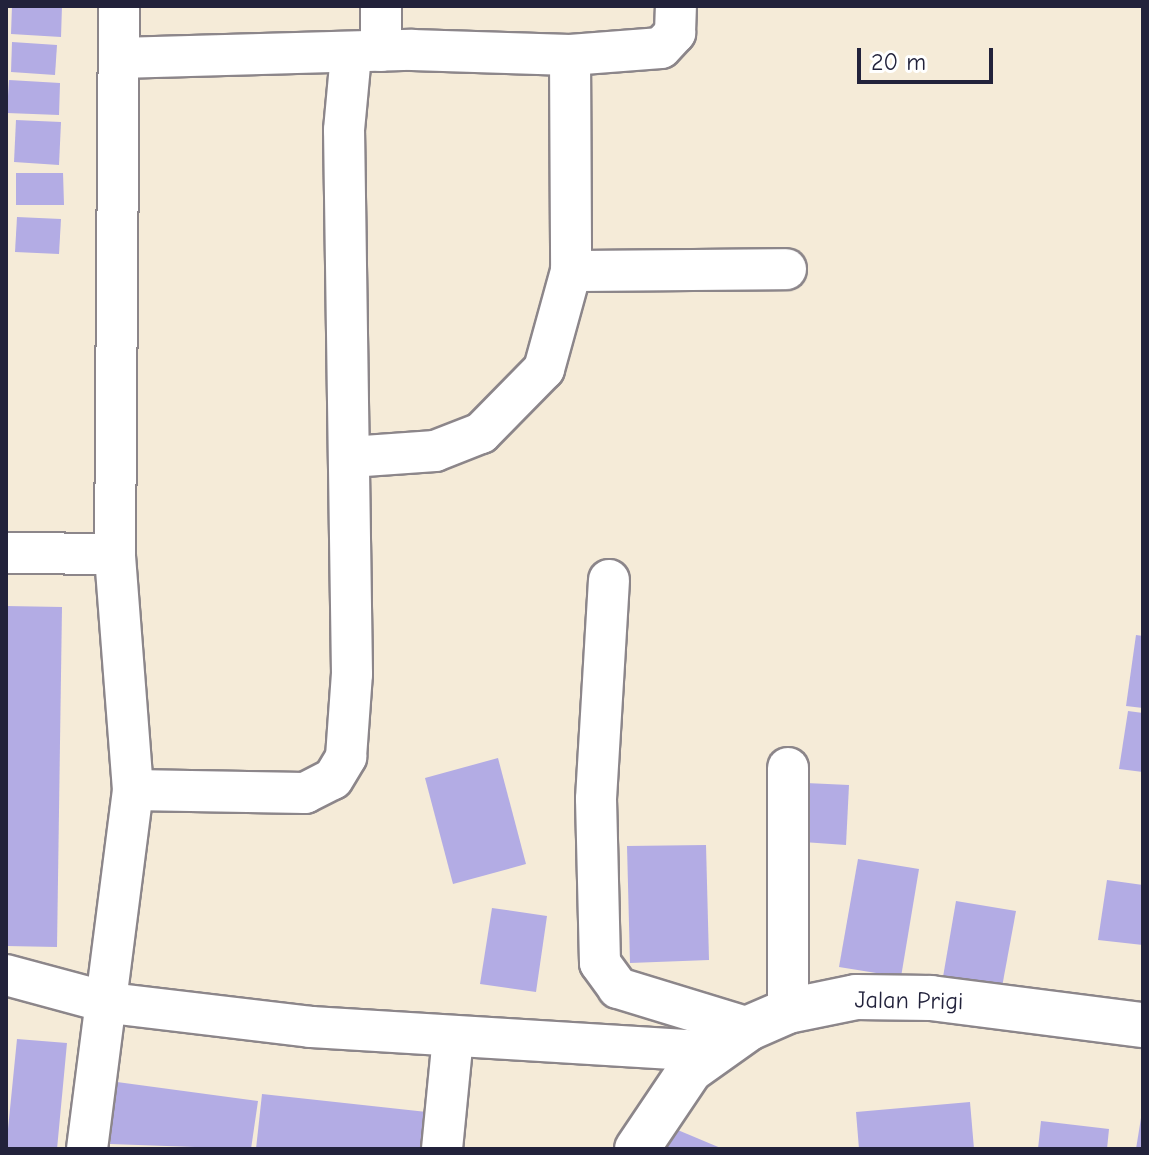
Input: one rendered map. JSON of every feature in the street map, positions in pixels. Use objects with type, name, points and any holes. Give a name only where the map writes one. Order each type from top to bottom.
[{"type":"street","points":[[87,1149],[110,1003],[133,790],[115,554],[119,6]]},
{"type":"street","points":[[133,790],[259,797],[305,793],[333,779],[346,757],[352,674],[344,130],[381,6]]},
{"type":"street","points":[[119,58],[366,52],[570,55],[661,48],[675,33],[676,6]]},
{"type":"street","points":[[350,457],[435,451],[481,433],[544,369],[571,271],[570,55]]},
{"type":"street","points":[[571,271],[786,269]]},
{"type":"street","points":[[6,553],[115,554]]},
{"type":"street","points":[[609,580],[596,799],[600,963],[618,988],[731,1040]]},
{"type":"street","points":[[788,768],[788,1011]]},
{"type":"street","points":[[6,975],[110,1003],[453,1037],[731,1040]]},
{"type":"street","name":"Jalan Prigi","points":[[637,1149],[659,1108],[731,1040],[788,1011],[856,997],[931,998],[1143,1025]]},
{"type":"street","points":[[442,1149],[453,1037]]},
{"type":"building","points":[[12,6],[62,6],[61,37],[11,34]]},
{"type":"building","points":[[12,42],[57,45],[55,75],[11,72]]},
{"type":"building","points":[[9,80],[60,83],[59,115],[7,113]]},
{"type":"building","points":[[16,120],[61,122],[59,165],[14,162]]},
{"type":"building","points":[[16,173],[63,173],[64,205],[16,205]]},
{"type":"building","points":[[17,217],[61,219],[59,254],[15,252]]},
{"type":"building","points":[[6,606],[62,607],[57,947],[6,946]]},
{"type":"building","points":[[1136,635],[1143,636],[1143,708],[1126,706]]},
{"type":"building","points":[[1128,711],[1143,713],[1143,772],[1119,769]]},
{"type":"building","points":[[498,758],[526,864],[453,884],[425,778]]},
{"type":"building","points":[[806,783],[849,785],[846,845],[803,842]]},
{"type":"building","points":[[706,845],[709,960],[630,963],[627,846]]},
{"type":"building","points":[[858,859],[919,869],[901,977],[839,967]]},
{"type":"building","points":[[1107,880],[1143,885],[1143,945],[1098,940]]},
{"type":"building","points":[[956,901],[1016,911],[1002,987],[943,977]]},
{"type":"building","points":[[492,908],[547,916],[536,992],[480,984]]},
{"type":"building","points":[[17,1039],[67,1043],[57,1149],[6,1149]]},
{"type":"building","points":[[117,1082],[258,1101],[251,1149],[110,1144]]},
{"type":"building","points":[[262,1094],[436,1113],[432,1149],[256,1149]]},
{"type":"building","points":[[970,1102],[974,1149],[859,1149],[856,1112]]},
{"type":"building","points":[[1141,1118],[1143,1149],[1136,1149]]},
{"type":"building","points":[[1041,1121],[1109,1129],[1107,1149],[1038,1149]]},
{"type":"building","points":[[673,1128],[723,1149],[664,1149]]}]
